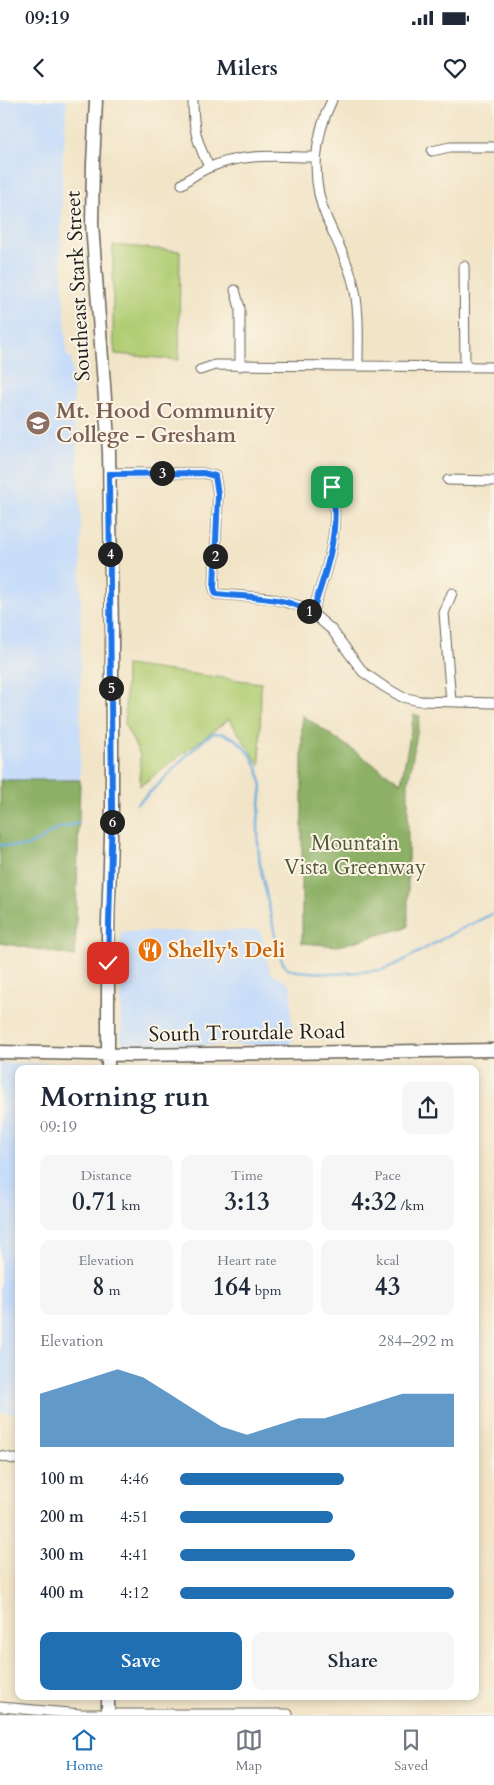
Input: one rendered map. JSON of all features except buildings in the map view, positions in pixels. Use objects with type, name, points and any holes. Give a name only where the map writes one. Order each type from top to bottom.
[{"type":"main road","name":"Southeast Stark Street","points":[[96,100],[92,164],[92,224],[109,474],[112,808],[108,921],[108,1065]]},
{"type":"main road","name":"South Troutdale Road","points":[[0,1052],[107,1055],[494,1050]]},
{"type":"main road","points":[[108,1700],[108,1715]]},
{"type":"street","points":[[193,100],[195,132],[209,167]]},
{"type":"street","points":[[332,100],[321,128],[316,157],[316,172],[322,204],[348,266],[355,292],[358,314],[358,366]]},
{"type":"street","points":[[432,151],[450,147],[494,147]]},
{"type":"street","points":[[182,184],[209,167],[238,159],[255,156],[316,157]]},
{"type":"street","points":[[464,266],[466,366]]},
{"type":"street","points":[[235,290],[240,308],[240,366]]},
{"type":"street","points":[[200,370],[215,365],[494,366]]},
{"type":"street","points":[[109,474],[203,473],[215,476],[218,494],[214,588],[216,594],[270,598],[300,606],[312,613],[332,630],[364,672],[402,697],[420,701],[494,703]]},
{"type":"street","points":[[448,480],[494,481]]},
{"type":"street","points":[[312,613],[328,565],[334,532],[335,505],[332,487]]},
{"type":"street","points":[[451,702],[444,613],[452,593]]},
{"type":"street","points":[[0,1456],[15,1459]]},
{"type":"street","points":[[0,1707],[108,1715],[288,1714]]},
{"type":"shaded area","name":"Mt. Hood Community College - Gresham","points":[[0,100],[67,100],[63,154],[61,244],[67,357],[71,357],[81,518],[80,780],[0,780]]},
{"type":"shaded area","points":[[260,930],[270,972],[291,985],[292,1044],[129,1046],[121,1040],[121,932]]},
{"type":"shaded area","points":[[0,1063],[85,1064],[87,1065],[15,1065],[15,1414],[0,1412]]},
{"type":"green space","points":[[113,245],[180,251],[179,360],[115,354],[113,335]]},
{"type":"green space","points":[[126,665],[261,683],[260,766],[229,719],[140,786],[140,755],[125,725]]},
{"type":"green space","name":"Mountain Vista Greenway","points":[[302,715],[401,783],[414,715],[420,716],[408,784],[408,927],[338,946],[302,943]]},
{"type":"green space","points":[[0,780],[80,780],[75,956],[0,943]]},
{"type":"waterway","points":[[137,804],[186,756],[214,733],[224,734],[235,739],[243,746],[252,757],[262,786],[258,821],[260,865],[279,953],[288,969],[335,974],[382,970],[494,913]]},
{"type":"waterway","points":[[0,845],[25,847],[56,829],[79,823]]},
{"type":"place","name":"Mt. Hood Community College - Gresham","points":[[38,423]]},
{"type":"place","name":"Shelly's Deli","points":[[150,950]]},
{"type":"route","points":[[108,963],[112,808],[112,630],[109,474],[203,473],[215,476],[218,494],[214,588],[216,594],[270,598],[300,606],[312,613],[328,565],[334,532],[335,505],[332,487]]}]
